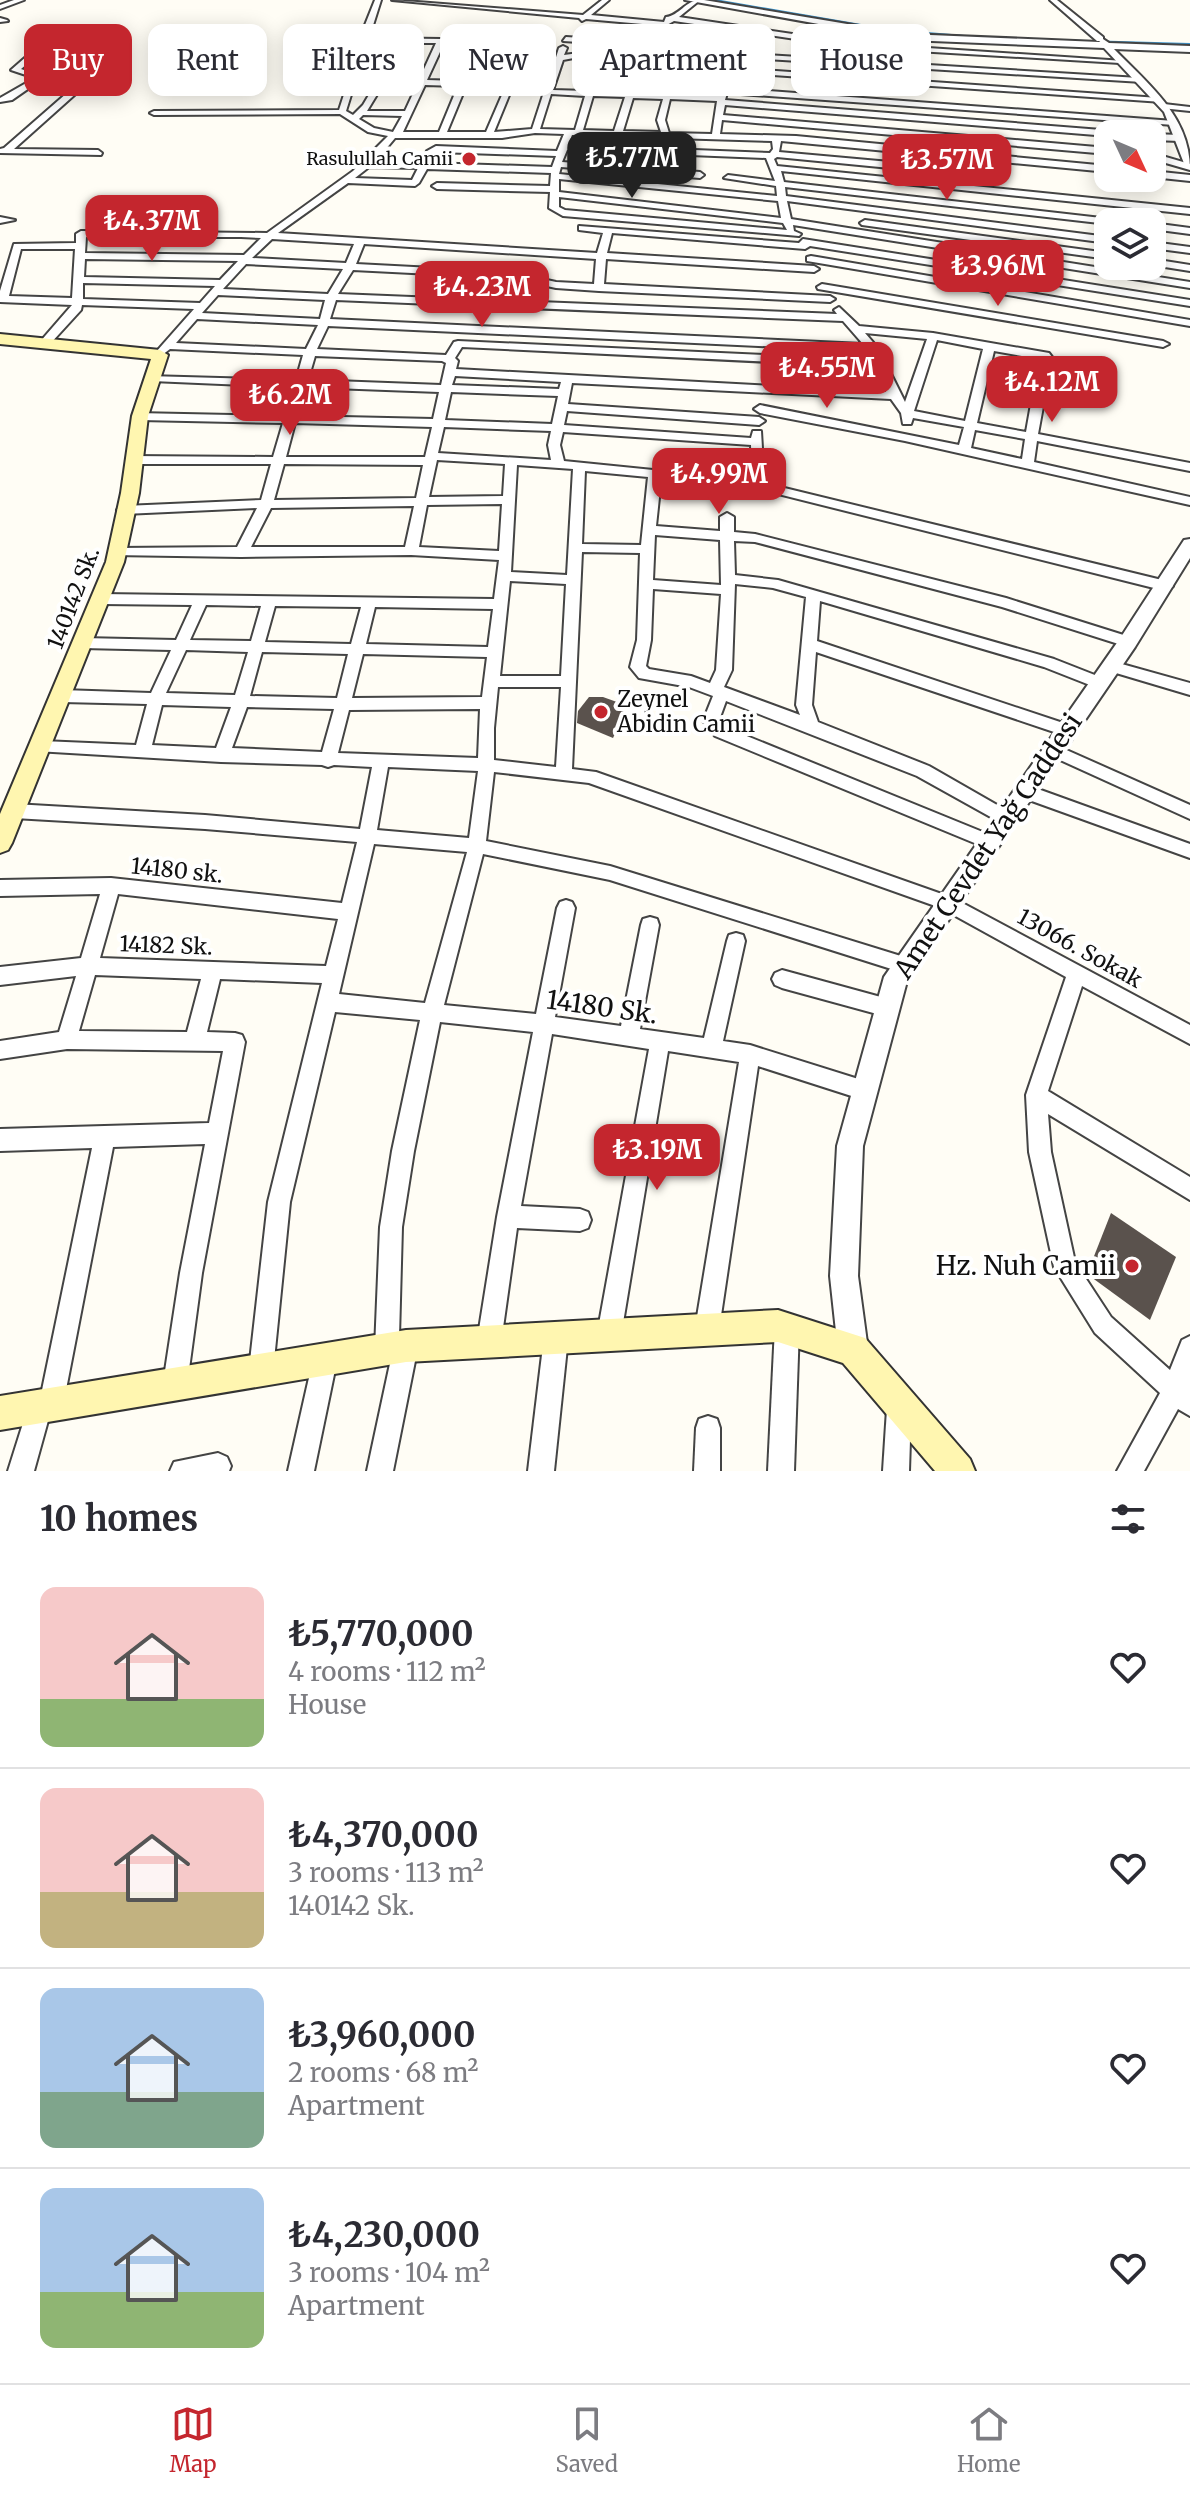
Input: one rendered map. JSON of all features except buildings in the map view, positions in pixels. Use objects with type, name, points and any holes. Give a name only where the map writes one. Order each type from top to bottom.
[{"type":"main road","points":[[0,339],[159,360]]},
{"type":"main road","name":"140142 Sk.","points":[[0,843],[42,747],[117,552],[130,493],[140,416],[159,360]]},
{"type":"main road","points":[[0,1413],[396,1348],[787,1327],[853,1350],[958,1471]]},
{"type":"street","points":[[0,7],[21,0]]},
{"type":"street","points":[[369,24],[378,0]]},
{"type":"street","points":[[395,0],[504,10],[673,18],[715,24]]},
{"type":"street","points":[[485,0],[665,24],[693,1],[829,24]]},
{"type":"street","points":[[556,70],[566,39],[590,12],[606,0]]},
{"type":"street","points":[[734,0],[942,32],[1190,49]]},
{"type":"street","points":[[1053,0],[1103,42],[1161,103],[1179,129],[1190,167],[1166,160]]},
{"type":"street","points":[[504,10],[514,3]]},
{"type":"street","points":[[756,24],[769,14]]},
{"type":"street","points":[[566,39],[572,39]]},
{"type":"street","points":[[931,45],[933,39],[1016,43],[1190,41]]},
{"type":"street","points":[[424,41],[441,41],[424,78]]},
{"type":"street","points":[[1016,43],[1028,112],[1028,161]]},
{"type":"street","points":[[931,51],[1120,61]]},
{"type":"street","points":[[560,58],[572,57]]},
{"type":"street","points":[[24,63],[15,70],[24,72]]},
{"type":"street","points":[[931,67],[1139,80]]},
{"type":"street","points":[[931,85],[1188,107]]},
{"type":"street","points":[[0,100],[24,88]]},
{"type":"street","points":[[3,151],[68,96]]},
{"type":"street","points":[[342,112],[347,96]]},
{"type":"street","points":[[352,120],[361,113],[372,96]]},
{"type":"street","points":[[159,360],[215,292],[269,236],[365,164],[396,135],[416,96]]},
{"type":"street","points":[[442,135],[458,96]]},
{"type":"street","points":[[489,135],[505,96]]},
{"type":"street","points":[[535,131],[547,96]]},
{"type":"street","points":[[588,96],[558,162],[554,208],[563,213],[678,224],[801,241],[1190,303]]},
{"type":"street","points":[[618,133],[627,96]]},
{"type":"street","points":[[658,150],[667,96],[840,97],[1028,112],[1179,129]]},
{"type":"street","points":[[922,151],[926,96]]},
{"type":"street","points":[[723,97],[1094,132]]},
{"type":"street","points":[[716,135],[723,97]]},
{"type":"street","points":[[831,142],[840,97]]},
{"type":"street","points":[[154,113],[342,112],[371,130],[396,135],[502,135],[535,131],[716,135],[831,142],[1094,168]]},
{"type":"street","points":[[361,113],[408,114]]},
{"type":"street","points":[[719,117],[1094,150]]},
{"type":"street","points":[[1179,129],[1190,118]]},
{"type":"street","points":[[483,187],[502,135]]},
{"type":"street","points":[[776,138],[770,159],[783,198],[785,216],[813,264],[822,287],[872,348],[895,396],[907,413],[1190,467]]},
{"type":"street","points":[[893,148],[890,165],[894,180]]},
{"type":"street","points":[[343,180],[415,183],[430,153],[436,149],[498,151],[628,171],[700,175]]},
{"type":"street","points":[[365,164],[491,168],[658,150],[773,155],[890,165]]},
{"type":"street","points":[[3,151],[98,153]]},
{"type":"street","points":[[558,162],[622,182],[783,198],[1094,238]]},
{"type":"street","points":[[774,168],[1190,211]]},
{"type":"street","points":[[607,218],[628,171]]},
{"type":"street","points":[[1166,175],[1190,178]]},
{"type":"street","points":[[728,178],[1094,219]]},
{"type":"street","points":[[437,186],[555,192],[613,201],[946,234],[1094,254]]},
{"type":"street","points":[[945,282],[949,264],[946,219],[952,186]]},
{"type":"street","points":[[678,224],[696,190]]},
{"type":"street","points":[[785,216],[946,247],[1190,285]]},
{"type":"street","points":[[582,228],[717,239],[801,241]]},
{"type":"street","points":[[1166,228],[1190,231]]},
{"type":"street","points":[[578,350],[608,230]]},
{"type":"street","points":[[147,305],[188,233]]},
{"type":"street","points":[[45,343],[78,303],[81,234],[269,236],[714,264],[813,264],[924,278],[1190,323]]},
{"type":"street","points":[[711,293],[717,239]]},
{"type":"street","points":[[241,553],[266,504],[310,352],[324,323],[332,295],[350,267],[360,242]]},
{"type":"street","points":[[203,306],[2,299],[12,246],[510,275],[556,285],[830,299]]},
{"type":"street","points":[[1166,247],[1190,250]]},
{"type":"street","points":[[411,551],[448,389],[450,366],[473,301],[481,249]]},
{"type":"street","points":[[1166,264],[1190,268]]},
{"type":"street","points":[[914,301],[924,278]]},
{"type":"street","points":[[78,280],[224,283]]},
{"type":"street","points":[[822,287],[1163,344]]},
{"type":"street","points":[[215,292],[845,318]]},
{"type":"street","points":[[699,311],[702,339]]},
{"type":"street","points":[[194,316],[872,348]]},
{"type":"street","points":[[856,329],[933,336],[1046,356],[1027,466]]},
{"type":"street","points":[[905,437],[907,413],[933,336]]},
{"type":"street","points":[[458,344],[880,364]]},
{"type":"street","points":[[964,452],[989,347]]},
{"type":"street","points":[[159,360],[310,352],[567,379],[895,396]]},
{"type":"street","points":[[698,356],[698,385]]},
{"type":"street","points":[[159,360],[301,382],[563,393]]},
{"type":"street","points":[[558,464],[554,445],[567,379]]},
{"type":"street","points":[[758,485],[761,388]]},
{"type":"street","points":[[560,407],[759,415],[905,437],[1190,501]]},
{"type":"street","points":[[140,416],[440,422],[757,442]]},
{"type":"street","points":[[132,460],[511,461],[758,485],[1166,586]]},
{"type":"street","points":[[380,1471],[396,1348],[391,1227],[403,1151],[432,1012],[477,846],[486,765],[486,728],[505,576],[511,461]]},
{"type":"street","points":[[564,773],[579,468]]},
{"type":"street","points":[[655,475],[648,530],[644,640],[638,667],[644,674],[718,691],[812,726],[923,771],[1005,818]]},
{"type":"street","points":[[124,510],[509,500]]},
{"type":"street","points":[[727,517],[728,616],[724,670],[711,721],[721,732],[989,842]]},
{"type":"street","points":[[648,530],[727,535],[783,545],[991,599],[1128,642]]},
{"type":"street","points":[[575,548],[647,549]]},
{"type":"street","name":"Amet Cevdet Yağ Caddesi","points":[[853,1350],[844,1276],[850,1146],[896,977],[1189,550]]},
{"type":"street","points":[[117,552],[411,551],[506,556]]},
{"type":"street","points":[[505,576],[573,580]]},
{"type":"street","points":[[648,584],[773,583],[1049,663],[1190,689]]},
{"type":"street","points":[[812,726],[804,705],[813,596]]},
{"type":"street","points":[[101,599],[500,604]]},
{"type":"street","points":[[142,752],[156,698],[177,647],[202,599]]},
{"type":"street","points":[[221,756],[241,701],[270,600]]},
{"type":"street","points":[[328,761],[369,603]]},
{"type":"street","points":[[82,643],[495,652]]},
{"type":"street","points":[[809,644],[1060,740],[1190,812]]},
{"type":"street","points":[[493,682],[569,681]]},
{"type":"street","points":[[62,696],[343,704],[490,703]]},
{"type":"street","name":"13066. Sokak","points":[[42,747],[328,761],[486,765],[590,777],[947,903],[1190,1035]]},
{"type":"street","points":[[261,1370],[279,1202],[331,975],[367,837],[381,762]]},
{"type":"street","points":[[1024,791],[1189,848]]},
{"type":"street","points":[[14,811],[477,846],[610,873],[904,965]]},
{"type":"street","points":[[67,1040],[111,886]]},
{"type":"street","name":"14180 sk.","points":[[0,888],[111,886],[348,912]]},
{"type":"street","points":[[489,1342],[508,1217],[566,908]]},
{"type":"street","points":[[629,1037],[650,925]]},
{"type":"street","points":[[711,1049],[736,941]]},
{"type":"street","name":"14182 Sk.","points":[[0,976],[86,966],[331,975]]},
{"type":"street","points":[[195,1041],[212,971]]},
{"type":"street","points":[[1077,973],[1036,1095],[1040,1152],[1065,1267],[1103,1325],[1183,1396]]},
{"type":"street","points":[[782,979],[888,1008]]},
{"type":"street","name":"14180 Sk.","points":[[327,1002],[543,1024],[750,1054],[864,1090]]},
{"type":"street","points":[[0,1050],[67,1040],[235,1042],[216,1133],[175,1384]]},
{"type":"street","points":[[609,1335],[660,1041]]},
{"type":"street","points":[[707,1329],[750,1054]]},
{"type":"street","points":[[1036,1095],[1190,1189]]},
{"type":"street","points":[[0,1140],[216,1133]]},
{"type":"street","points":[[21,1471],[45,1406],[105,1136]]},
{"type":"street","points":[[508,1217],[580,1220]]},
{"type":"street","points":[[781,1471],[787,1327]]},
{"type":"street","points":[[541,1471],[556,1338]]},
{"type":"street","points":[[1130,1471],[1183,1396],[1190,1348]]},
{"type":"street","points":[[301,1471],[325,1360]]},
{"type":"street","points":[[896,1471],[899,1404]]},
{"type":"street","points":[[707,1471],[708,1428]]},
{"type":"street","points":[[183,1471],[218,1466]]},
{"type":"waterway","points":[[715,0],[890,30],[964,36]]},
{"type":"waterway","points":[[1048,40],[1190,44]]},
{"type":"place","name":"Rasulullah Camii","points":[[469,159]]},
{"type":"place","name":"Zeynel Abidin Camii","points":[[601,712]]},
{"type":"place","name":"Hz. Nuh Camii","points":[[1132,1266]]}]
